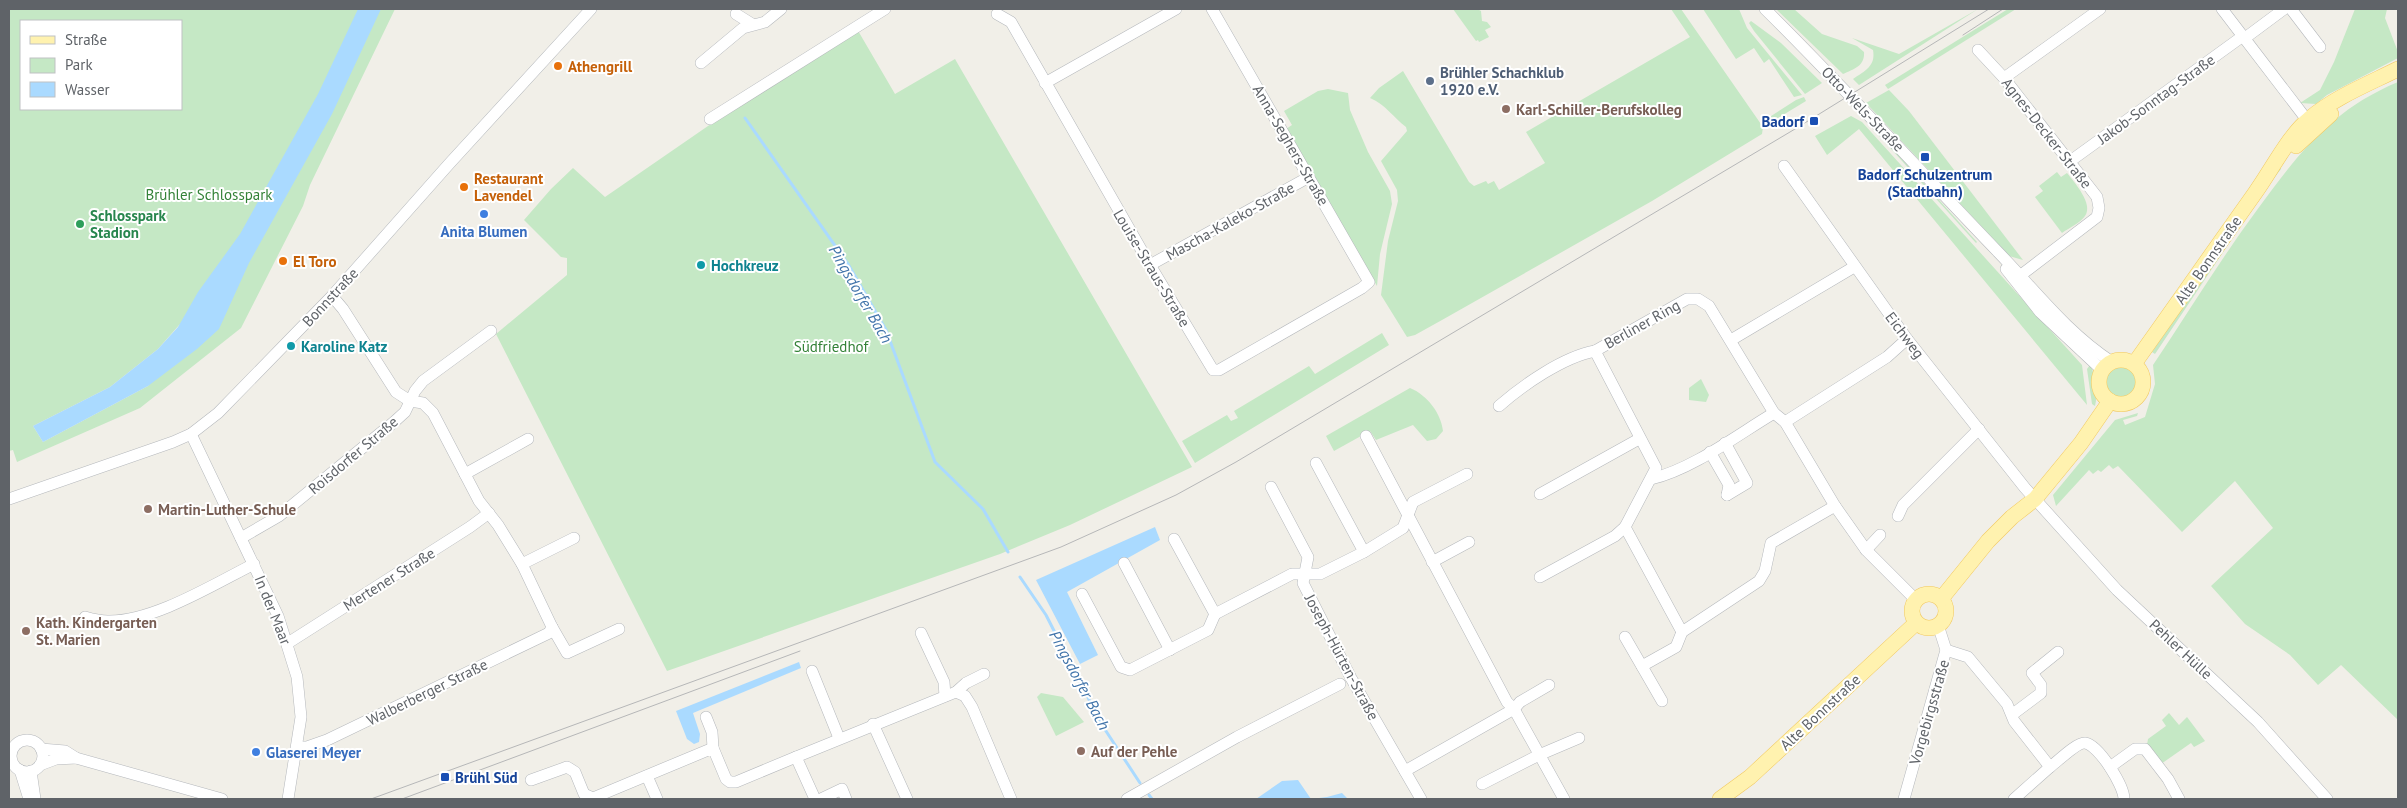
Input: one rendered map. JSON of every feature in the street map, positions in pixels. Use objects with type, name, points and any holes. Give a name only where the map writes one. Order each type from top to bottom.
[{"type":"main road","name":"Alte Bonnstraße","points":[[2134,364],[2281,155],[2289,140],[2307,120],[2335,99],[2348,95],[2398,69]]},
{"type":"main road","name":"Alte Bonnstraße","points":[[2281,155],[2295,147],[2341,106],[2348,95]]},
{"type":"main road","points":[[2122,360],[2134,364],[2143,378],[2143,385],[2137,396],[2127,403],[2110,401],[2100,391],[2099,377],[2107,366],[2122,360]]},
{"type":"main road","points":[[1941,599],[1988,541],[2012,517],[2035,499],[2081,443],[2110,401]]},
{"type":"main road","points":[[1926,594],[1941,599],[1946,613],[1938,625],[1924,628],[1916,623],[1912,610],[1916,600],[1926,594]]},
{"type":"main road","name":"Alte Bonnstraße","points":[[1720,799],[1750,776],[1916,623]]},
{"type":"street","name":"Bonnstraße","points":[[9,499],[125,460],[191,434],[218,413],[332,296],[453,158],[591,9]]},
{"type":"street","points":[[702,63],[743,28],[765,22],[781,9]]},
{"type":"street","points":[[710,119],[885,9]]},
{"type":"street","points":[[1046,84],[1176,9]]},
{"type":"street","name":"Anna-Seghers-Straße","points":[[1212,9],[1369,282]]},
{"type":"street","name":"Otto-Wels-Straße","points":[[1765,9],[1853,97],[2021,275],[2057,316],[2107,366]]},
{"type":"street","points":[[2004,78],[2100,9]]},
{"type":"street","points":[[2222,9],[2307,120]]},
{"type":"street","name":"Jakob-Sonntag-Straße","points":[[2069,162],[2284,9]]},
{"type":"street","points":[[2291,9],[2320,47]]},
{"type":"street","points":[[736,14],[752,24]]},
{"type":"street","name":"Louise-Straus-Straße","points":[[997,14],[1011,22],[1150,265],[1213,370],[1219,370],[1362,288],[1369,282]]},
{"type":"street","name":"Agnes-Decker-Straße","points":[[1978,50],[2004,78],[2097,197],[2099,208],[2097,217],[2021,275]]},
{"type":"street","name":"Eichweg","points":[[1784,166],[1907,339],[2035,499]]},
{"type":"street","name":"Mascha-Kaleko-Straße","points":[[1150,265],[1310,177]]},
{"type":"street","name":"Otto-Wels-Straße","points":[[1959,211],[2040,312],[2107,366]]},
{"type":"street","points":[[1731,340],[1854,267]]},
{"type":"street","points":[[332,296],[343,309],[396,392],[410,401],[423,403],[433,414],[479,501],[522,564],[552,627],[567,653],[619,629]]},
{"type":"street","name":"Berliner Ring","points":[[1651,479],[1656,468],[1639,439],[1595,351],[1687,300],[1698,299],[1709,306],[1774,413],[1785,422],[1835,506],[1866,550],[1916,600]]},
{"type":"street","name":"Roisdorfer Straße","points":[[242,538],[279,516],[322,482],[405,412],[423,381],[491,331]]},
{"type":"street","points":[[1785,422],[1887,357],[1907,339]]},
{"type":"street","points":[[1499,406],[1516,391],[1579,354],[1595,351]]},
{"type":"street","points":[[1540,577],[1615,536],[1625,527],[1651,479],[1666,476],[1774,413]]},
{"type":"street","points":[[1898,516],[1903,505],[1979,429]]},
{"type":"street","name":"In der Maar","points":[[191,434],[242,538],[288,643],[297,677],[301,717],[288,799]]},
{"type":"street","points":[[1366,436],[1507,702],[1514,709],[1564,799]]},
{"type":"street","points":[[465,474],[528,439]]},
{"type":"street","points":[[1540,494],[1639,439]]},
{"type":"street","points":[[1710,452],[1729,485],[1727,494],[1747,483],[1725,443]]},
{"type":"street","points":[[1316,463],[1364,552]]},
{"type":"street","name":"Joseph-Hürten-Straße","points":[[1304,574],[1320,574],[1364,552],[1403,528],[1413,502],[1467,474]]},
{"type":"street","name":"Joseph-Hürten-Straße","points":[[1271,487],[1308,557],[1303,583],[1346,669],[1421,799]]},
{"type":"street","name":"Pehler Hülle","points":[[2035,499],[2117,590],[2258,722],[2327,799]]},
{"type":"street","points":[[1642,666],[1676,646],[1682,632],[1760,582],[1765,570],[1771,543],[1835,506]]},
{"type":"street","name":"Mertener Straße","points":[[288,643],[489,513]]},
{"type":"street","points":[[1625,527],[1682,632]]},
{"type":"street","points":[[1866,550],[1880,535]]},
{"type":"street","points":[[522,564],[574,538]]},
{"type":"street","points":[[1174,539],[1215,614]]},
{"type":"street","points":[[1432,562],[1470,542]]},
{"type":"street","points":[[1124,563],[1170,650]]},
{"type":"street","points":[[85,617],[108,621],[141,616],[199,592],[254,564]]},
{"type":"street","points":[[1082,594],[1121,667],[1130,670],[1208,630],[1215,614],[1292,574],[1304,574]]},
{"type":"street","name":"Vorgebirgsstraße","points":[[1904,799],[1946,650],[1938,625]]},
{"type":"street","name":"Walberberger Straße","points":[[297,747],[306,747],[327,740],[549,633],[552,627]]},
{"type":"street","points":[[921,633],[951,694]]},
{"type":"street","points":[[1625,637],[1662,701]]},
{"type":"street","points":[[1946,650],[1968,657],[2008,704],[2014,721],[2050,767]]},
{"type":"street","points":[[2013,714],[2041,692],[2042,685],[2032,673],[2058,652]]},
{"type":"street","points":[[812,671],[839,738]]},
{"type":"street","points":[[706,717],[712,732],[713,748],[726,779],[730,782],[736,782],[873,724],[951,694],[966,683],[984,674]]},
{"type":"street","points":[[1127,799],[1237,737],[1340,684]]},
{"type":"street","points":[[1406,771],[1514,709],[1520,702],[1549,684]]},
{"type":"street","points":[[951,694],[965,696],[972,707],[1011,799]]},
{"type":"street","points":[[873,724],[906,799]]},
{"type":"street","points":[[9,738],[33,742],[41,749],[65,751],[76,758],[222,799]]},
{"type":"street","points":[[1482,784],[1539,755],[1551,752],[1579,738]]},
{"type":"street","points":[[22,741],[10,751],[12,763],[30,769],[56,759],[76,758]]},
{"type":"street","points":[[2014,799],[2050,767],[2084,743],[2091,745],[2110,767],[2121,787],[2124,799]]},
{"type":"street","points":[[531,780],[567,767],[572,768],[584,794],[593,798],[713,748]]},
{"type":"street","points":[[30,769],[42,760],[41,749]]},
{"type":"street","points":[[2110,767],[2135,749],[2145,749],[2168,779],[2178,799]]},
{"type":"street","points":[[796,757],[816,799]]},
{"type":"street","points":[[29,799],[30,769]]},
{"type":"street","points":[[30,769],[35,799]]},
{"type":"street","points":[[647,776],[657,799]]},
{"type":"street","points":[[821,799],[842,789],[846,799]]},
{"type":"green space","name":"Brühler Schlosspark","points":[[9,9],[395,9],[310,185],[303,206],[241,328],[140,408],[17,462],[13,450],[9,451]],"holes":[[[180,324],[148,386],[43,442],[33,426],[110,387],[158,349]]]},
{"type":"green space","points":[[1453,9],[1477,9],[1481,11],[1482,21],[1487,22],[1491,27],[1485,30],[1489,37],[1479,42],[1478,40],[1476,41]]},
{"type":"green space","points":[[1671,9],[1681,9],[1763,127],[1762,134],[1652,201],[1415,335],[1407,337],[1381,295],[1388,241],[1398,201],[1397,190],[1381,161],[1407,131],[1406,127],[1385,108],[1370,98],[1379,88],[1403,71],[1469,182],[1474,186],[1486,181],[1488,184],[1494,181],[1499,190],[1545,163],[1526,132],[1690,37]]},
{"type":"green space","points":[[1703,9],[1739,9],[1747,28],[1802,95],[1794,97],[1769,59],[1764,63],[1754,48],[1736,59]]},
{"type":"green space","points":[[1776,9],[1794,9],[1822,34],[1857,46],[1864,52],[1863,61],[1843,74]]},
{"type":"green space","points":[[1978,9],[1859,85],[1853,79],[1869,67],[1873,60],[1873,50],[1852,38],[1899,54]]},
{"type":"green space","points":[[2008,9],[2016,9],[1888,89],[1885,85]]},
{"type":"green space","points":[[2355,9],[2387,9],[2385,18],[2398,52],[2398,58],[2327,95],[2316,104],[2300,103],[2320,90],[2334,62]]},
{"type":"green space","points":[[1751,21],[1781,43],[1822,83],[1805,94],[1754,31],[1749,23]]},
{"type":"green space","name":"Südfriedhof","points":[[857,29],[895,94],[955,59],[1192,467],[1070,525],[1000,554],[667,671],[496,334],[567,275],[567,258],[561,257],[524,220],[551,189],[573,168],[605,197],[737,106]]},
{"type":"green space","points":[[2398,82],[2398,720],[2341,665],[2318,685],[2290,655],[2245,624],[2211,586],[2273,528],[2235,481],[2182,532],[2118,466],[2113,469],[2109,465],[2101,472],[2098,470],[2093,474],[2089,470],[2056,506],[2053,495],[2115,420],[2138,413],[2137,416],[2123,420],[2125,425],[2145,417],[2155,384],[2153,365],[2243,229],[2302,152],[2318,135],[2354,106],[2374,93]]},
{"type":"green space","points":[[1328,89],[1348,93],[1350,110],[1368,152],[1390,191],[1392,204],[1380,254],[1377,286],[1286,129],[1292,125],[1284,111],[1318,91]]},
{"type":"green space","points":[[1889,90],[1909,111],[2023,260],[2009,256],[1866,103]]},
{"type":"green space","points":[[1804,97],[1806,101],[1768,124],[1765,120],[1796,100]]},
{"type":"green space","points":[[1856,110],[1977,242],[1976,243]]},
{"type":"green space","points":[[1851,116],[1862,122],[2082,365],[2087,405],[1859,129],[1827,155],[1815,136]]},
{"type":"green space","points":[[2280,167],[2281,169],[2266,188],[2155,354],[2152,352]]},
{"type":"green space","points":[[2057,172],[2061,177],[2067,173],[2082,193],[2087,205],[2087,211],[2083,219],[2062,233],[2035,197],[2043,191],[2039,186]]},
{"type":"green space","points":[[1382,333],[1389,345],[1195,463],[1182,441],[1227,415],[1231,421],[1238,418],[1234,411],[1309,366],[1315,374]]},
{"type":"green space","points":[[2090,365],[2096,385],[2095,406],[2092,404],[2087,369]]},
{"type":"green space","points":[[2121,367],[2127,368],[2135,376],[2135,388],[2127,396],[2121,397],[2115,396],[2107,388],[2106,382],[2107,376],[2115,368]]},
{"type":"green space","points":[[1701,379],[1709,395],[1706,402],[1689,400],[1689,388]]},
{"type":"green space","points":[[1410,388],[1422,395],[1436,411],[1443,431],[1436,439],[1427,441],[1413,425],[1376,440],[1370,431],[1334,451],[1326,436]]},
{"type":"green space","points":[[1041,693],[1063,697],[1084,722],[1056,736],[1037,697]]},
{"type":"green space","points":[[2169,713],[2179,725],[2187,717],[2205,741],[2194,747],[2191,743],[2161,764],[2147,745],[2148,739],[2166,726],[2162,720]]},
{"type":"water","points":[[358,9],[381,9],[332,114],[249,263],[219,329],[197,349],[148,386],[43,442],[33,426],[110,387],[158,349],[178,327],[198,292],[240,234],[318,94]]},
{"type":"water","points":[[1155,527],[1160,540],[1067,592],[1098,655],[1080,664],[1036,580]]},
{"type":"water","points":[[799,662],[801,668],[693,713],[700,734],[699,742],[694,744],[687,739],[676,711]]},
{"type":"water","points":[[1298,780],[1311,799],[1256,799],[1282,781]]},
{"type":"water","points":[[1342,793],[1348,799],[1311,799]]},
{"type":"waterway","name":"Pingsdorfer Bach","points":[[745,118],[848,264],[886,330],[935,462],[983,509],[1008,552]]},
{"type":"waterway","name":"Pingsdorfer Bach","points":[[1020,577],[1046,615],[1102,725],[1140,783]]},
{"type":"waterway","name":"Pingsdorfer Bach","points":[[1149,795],[1152,799]]},
{"type":"tram line","points":[[371,799],[1061,547],[1176,495],[1236,462],[1795,129],[1989,9]]},
{"type":"tram line","points":[[1963,35],[2003,9]]},
{"type":"tram line","points":[[402,799],[800,651]]},
{"type":"place","name":"Athengrill","points":[[558,66]]},
{"type":"place","name":"Brühler Schachklub 1920 e.V.","points":[[1430,81]]},
{"type":"place","name":"Karl-Schiller-Berufskolleg","points":[[1506,109]]},
{"type":"place","name":"Badorf","points":[[1814,121]]},
{"type":"place","name":"Badorf Schulzentrum (Stadtbahn)","points":[[1925,157]]},
{"type":"place","name":"Restaurant Lavendel","points":[[464,187]]},
{"type":"place","name":"Anita Blumen","points":[[484,214]]},
{"type":"place","name":"Schlosspark Stadion","points":[[80,224]]},
{"type":"place","name":"El Toro","points":[[283,261]]},
{"type":"place","name":"Hochkreuz","points":[[701,265]]},
{"type":"place","name":"Karoline Katz","points":[[291,346]]},
{"type":"place","name":"Martin-Luther-Schule","points":[[148,509]]},
{"type":"place","name":"Kath. Kindergarten St. Marien","points":[[26,631]]},
{"type":"place","name":"Auf der Pehle","points":[[1081,751]]},
{"type":"place","name":"Glaserei Meyer","points":[[256,752]]},
{"type":"place","name":"Brühl Süd","points":[[445,777]]}]
